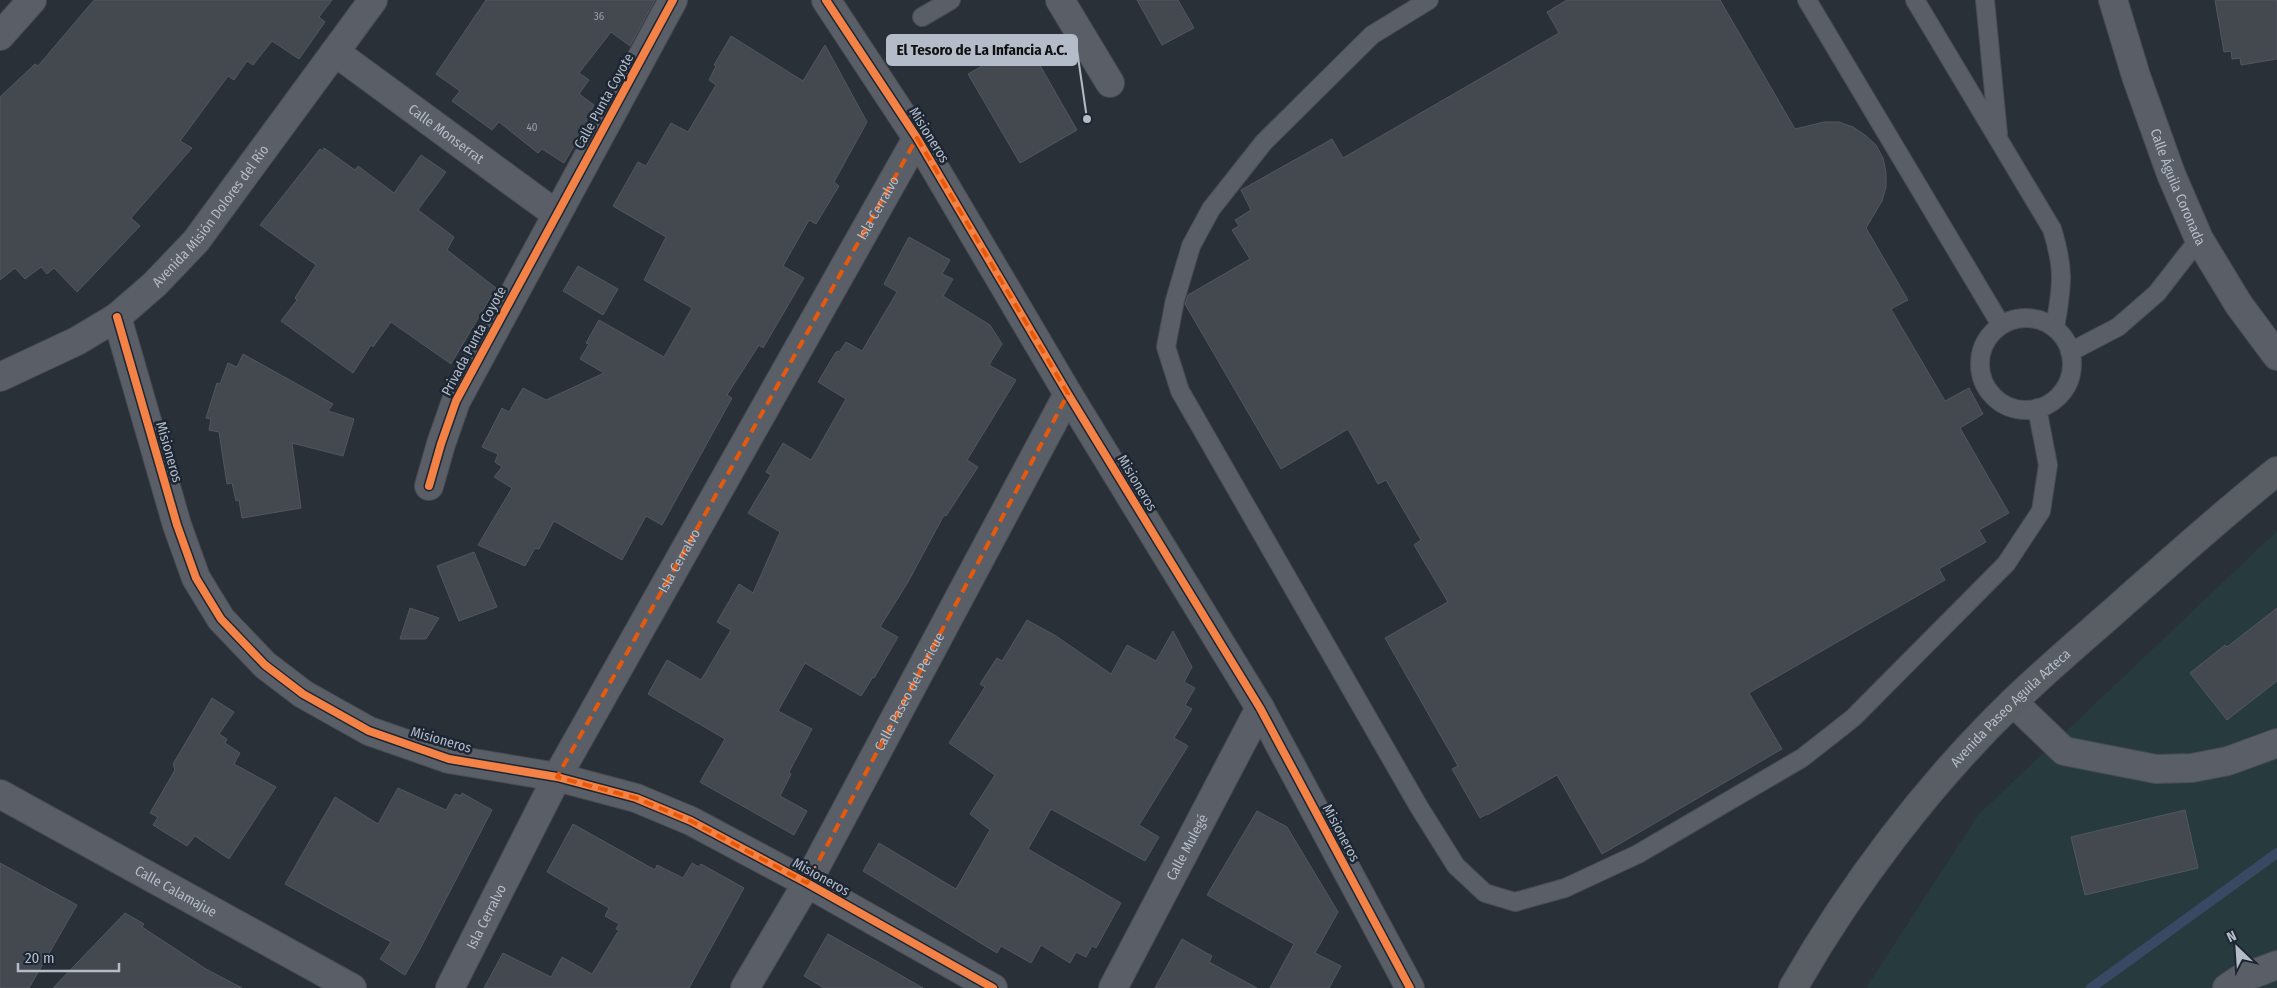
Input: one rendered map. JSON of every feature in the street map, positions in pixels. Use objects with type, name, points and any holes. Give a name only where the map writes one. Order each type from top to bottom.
[{"type":"main road","name":"Avenida Paseo Aguila Azteca","points":[[1793,988],[1816,946],[1853,892],[1920,804],[1957,760],[2013,702],[2221,516],[2277,471]]},
{"type":"street","points":[[0,36],[32,0]]},
{"type":"street","name":"Avenida Misión Dolores del Río","points":[[0,377],[77,341],[116,317],[155,284],[196,241],[373,0]]},
{"type":"street","name":"Calle Punta Coyote","points":[[556,214],[673,0]]},
{"type":"street","name":"Misioneros","points":[[826,0],[917,138],[1068,394],[1260,708],[1410,988]]},
{"type":"street","points":[[1060,0],[1110,83]]},
{"type":"street","name":"Calle Águila Coronada","points":[[2113,0],[2136,76],[2165,156],[2199,239],[2240,305],[2277,356]]},
{"type":"street","name":"Calle Monserrat","points":[[335,52],[556,214]]},
{"type":"street","name":"Isla Cerralvo","points":[[450,988],[557,777],[917,138]]},
{"type":"street","name":"Privada Punta Coyote","points":[[429,486],[456,401],[556,214]]},
{"type":"street","name":"Misioneros","points":[[116,317],[177,525],[196,578],[221,619],[265,665],[303,694],[369,730],[449,759],[557,777],[636,798],[691,821],[807,883],[993,988]]},
{"type":"street","name":"Calle Paseo del Pericue","points":[[745,988],[807,883],[1068,394]]},
{"type":"street","points":[[2013,702],[2064,751],[2156,769],[2201,766],[2228,761],[2277,743]]},
{"type":"street","name":"Calle Mulegé","points":[[1113,988],[1260,708]]},
{"type":"street","name":"Calle Calamajue","points":[[0,794],[352,988]]},
{"type":"street","points":[[2227,988],[2242,978],[2277,965]]},
{"type":"lane","points":[[922,18],[950,0]]},
{"type":"lane","points":[[1429,0],[1372,35],[1264,142],[1211,209],[1191,246],[1175,300],[1166,347],[1180,391],[1419,806],[1456,866],[1485,893],[1515,902],[1564,888],[1638,854],[1802,758],[1853,718],[2006,564],[2041,511],[2048,465],[2037,408]]},
{"type":"lane","points":[[1806,0],[2001,325]]},
{"type":"lane","points":[[1915,0],[2052,229],[2059,251],[2063,284],[2055,328]]},
{"type":"lane","points":[[1985,0],[1999,140]]},
{"type":"lane","points":[[2070,352],[2118,327],[2157,293],[2199,239]]},
{"type":"lane","points":[[2028,318],[2043,321],[2055,328],[2065,339],[2070,352],[2072,366],[2062,393],[2050,402],[2037,408],[2023,409],[2009,406],[1996,399],[1987,388],[1981,375],[1979,361],[1983,347],[1990,334],[2001,325],[2014,319],[2028,318]]},
{"type":"highlighted area","points":[[917,138],[1068,394],[807,883],[691,821],[636,798],[557,777]]},
{"type":"green space","points":[[2277,531],[2277,988],[1866,988],[1978,815]]},
{"type":"building","points":[[94,0],[332,0],[319,17],[325,22],[299,59],[272,41],[253,65],[247,61],[234,80],[228,76],[180,141],[192,148],[131,218],[140,226],[77,292],[54,268],[47,274],[41,267],[25,279],[15,268],[0,280],[0,97],[35,64],[38,66]]},
{"type":"building","points":[[486,0],[655,0],[630,46],[611,32],[579,73],[589,80],[579,94],[594,105],[586,121],[588,122],[564,163],[542,149],[538,153],[499,122],[492,130],[452,101],[460,91],[436,74]]},
{"type":"building","points":[[1137,0],[1178,0],[1194,28],[1162,45]]},
{"type":"building","points":[[1567,0],[1720,0],[1795,129],[1824,122],[1839,122],[1853,127],[1876,145],[1883,158],[1886,172],[1886,187],[1882,201],[1866,228],[1908,300],[1891,309],[1945,401],[1969,388],[1983,414],[1960,428],[2009,513],[1979,530],[1986,542],[1939,569],[1945,580],[1749,693],[1782,749],[1602,854],[1557,775],[1480,818],[1452,769],[1458,766],[1385,638],[1448,602],[1414,545],[1421,540],[1386,480],[1378,484],[1348,429],[1281,469],[1185,304],[1188,295],[1250,259],[1232,230],[1239,226],[1235,220],[1251,210],[1241,190],[1332,139],[1343,158],[1559,33],[1547,12]]},
{"type":"building","points":[[2215,0],[2277,0],[2277,59],[2241,65],[2240,58],[2232,59],[2231,51],[2224,52]]},
{"type":"building","points":[[731,36],[803,81],[825,45],[867,122],[834,182],[839,186],[816,224],[809,220],[783,266],[804,278],[763,348],[759,345],[727,395],[732,398],[662,525],[646,516],[622,560],[554,521],[539,549],[535,548],[525,566],[478,545],[512,488],[494,477],[502,467],[495,462],[498,454],[482,447],[502,408],[509,412],[523,388],[546,400],[604,373],[580,359],[589,344],[586,343],[599,320],[664,357],[692,308],[644,280],[666,237],[613,206],[638,162],[646,166],[671,123],[688,132],[716,85],[709,80],[716,66],[714,65]]},
{"type":"building","points":[[1026,41],[1077,130],[1020,163],[968,74]]},
{"type":"building","points":[[324,148],[355,170],[358,166],[394,193],[421,155],[446,172],[418,210],[454,237],[447,250],[496,288],[451,364],[391,322],[373,347],[371,345],[353,373],[281,321],[297,300],[295,298],[316,265],[260,225],[320,149],[323,151]]},
{"type":"building","points":[[909,237],[950,260],[942,274],[953,279],[943,296],[990,325],[1002,344],[989,365],[1016,380],[967,460],[978,467],[946,516],[944,515],[908,582],[880,627],[898,637],[874,678],[861,696],[805,663],[778,711],[812,729],[789,772],[791,774],[780,796],[807,811],[794,835],[700,782],[725,739],[648,694],[667,660],[701,680],[731,630],[717,622],[739,584],[753,593],[780,532],[748,513],[771,475],[766,472],[783,443],[811,460],[846,399],[818,382],[836,352],[840,351],[846,342],[862,351],[897,292],[884,284]]},
{"type":"building","points":[[578,266],[618,289],[603,315],[563,291]]},
{"type":"building","points":[[243,354],[333,404],[328,411],[354,419],[343,456],[292,443],[301,508],[242,518],[239,500],[236,501],[232,483],[227,484],[219,432],[209,430],[211,419],[206,418],[217,383],[220,384],[228,363],[237,367]]},
{"type":"building","points":[[474,552],[497,607],[459,621],[437,566]]},
{"type":"building","points":[[410,608],[439,618],[426,639],[400,639]]},
{"type":"building","points":[[2277,608],[2277,681],[2227,720],[2190,673]]},
{"type":"building","points":[[1027,620],[1056,636],[1111,674],[1127,645],[1156,661],[1173,631],[1192,667],[1184,682],[1195,688],[1185,705],[1192,709],[1174,738],[1188,746],[1139,825],[1159,837],[1145,861],[1051,809],[1028,849],[1121,903],[1096,948],[1092,946],[1086,957],[1076,952],[1070,963],[1041,945],[1031,963],[1001,946],[997,953],[863,871],[879,843],[956,889],[990,830],[970,814],[995,775],[949,743],[985,687],[980,684],[997,658],[1002,661]]},
{"type":"building","points":[[212,698],[234,712],[219,734],[227,739],[225,743],[240,753],[234,764],[276,787],[229,859],[195,836],[187,846],[153,825],[158,817],[150,813],[175,770],[173,764]]},
{"type":"building","points":[[398,788],[446,810],[455,794],[461,796],[462,793],[492,810],[405,975],[380,959],[391,942],[285,884],[335,797],[378,824]]},
{"type":"building","points":[[2185,810],[2198,868],[2085,895],[2071,837]]},
{"type":"building","points":[[1257,811],[1287,827],[1338,912],[1315,953],[1341,966],[1329,988],[1270,988],[1294,944],[1207,895]]},
{"type":"building","points":[[573,824],[655,870],[657,865],[683,878],[692,863],[699,867],[701,864],[744,888],[689,988],[484,988],[503,953],[551,977],[562,957],[592,974],[619,930],[616,929],[619,924],[605,916],[609,908],[547,872]]},
{"type":"building","points":[[0,863],[77,905],[29,988],[0,988]]},
{"type":"building","points":[[125,913],[144,924],[142,927],[206,969],[242,988],[53,988]]},
{"type":"building","points":[[828,934],[923,988],[824,988],[804,976]]},
{"type":"building","points":[[1182,939],[1212,956],[1209,962],[1257,988],[1155,988]]},
{"type":"waterway","points":[[2091,988],[2277,853]]},
{"type":"cycle path","points":[[429,486],[456,401],[673,0]]},
{"type":"cycle path","points":[[826,0],[917,138],[1068,394],[1260,708],[1410,988]]},
{"type":"cycle path","points":[[117,317],[177,525],[196,578],[221,619],[265,665],[303,694],[369,731],[449,759],[557,777],[636,798],[691,821],[807,883],[993,988]]},
{"type":"place","name":"El Tesoro de La Infancia A.C.","points":[[1087,119]]}]
